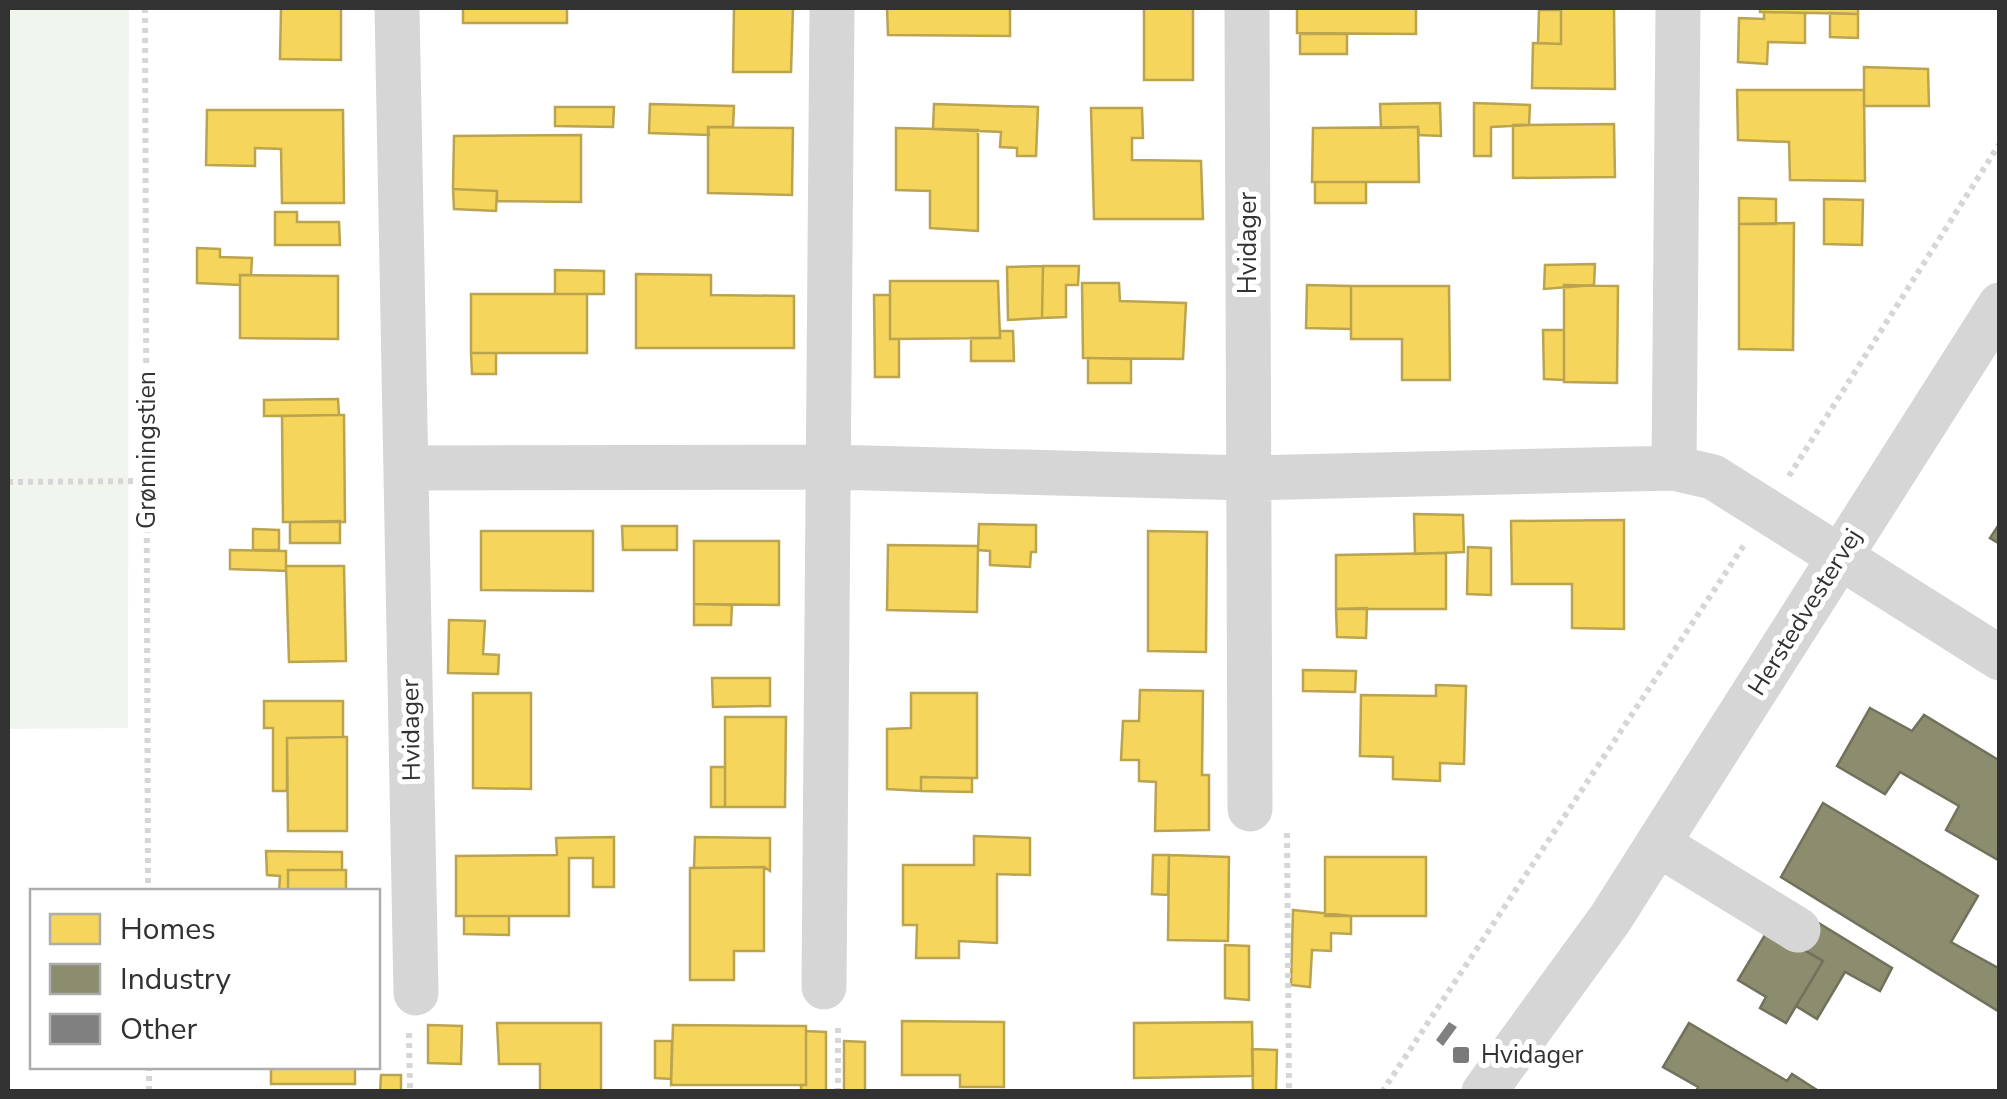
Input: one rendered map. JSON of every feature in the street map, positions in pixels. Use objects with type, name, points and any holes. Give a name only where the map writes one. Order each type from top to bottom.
[{"type":"street","name":"Hvidager","points":[[397,8],[416,993]]},
{"type":"street","points":[[824,987],[832,8]]},
{"type":"street","name":"Hvidager","points":[[1247,8],[1250,808]]},
{"type":"street","points":[[1674,468],[1678,8]]},
{"type":"street","name":"Herstedvestervej","points":[[1484,1092],[1610,919],[2000,304]]},
{"type":"street","points":[[406,468],[831,467],[1248,478],[1674,468],[1713,477],[2000,658]]},
{"type":"street","points":[[1658,844],[1798,930]]},
{"type":"street","name":"Herstedvestervej","points":[[1517,1092],[1610,919]]},
{"type":"path","name":"Grønningstien","points":[[145,8],[148,889]]},
{"type":"path","points":[[1382,1092],[1767,510],[2000,144]]},
{"type":"path","points":[[8,482],[147,481]]},
{"type":"path","points":[[1250,808],[1288,821],[1289,1092]]},
{"type":"path","points":[[824,987],[837,993],[838,1092]]},
{"type":"shaded area","points":[[8,8],[129,8],[128,728],[8,729]]},
{"type":"building: Homes","points":[[281,8],[341,8],[341,60],[280,59]]},
{"type":"building: Homes","points":[[463,8],[567,8],[567,23],[463,23]]},
{"type":"building: Homes","points":[[734,8],[793,8],[791,72],[733,72]]},
{"type":"building: Homes","points":[[887,8],[1010,8],[1010,36],[888,35]]},
{"type":"building: Homes","points":[[1144,8],[1193,8],[1193,80],[1144,80]]},
{"type":"building: Homes","points":[[1297,8],[1416,8],[1416,34],[1297,33]]},
{"type":"building: Homes","points":[[1561,8],[1614,8],[1615,89],[1532,88],[1533,43],[1561,44]]},
{"type":"building: Homes","points":[[1760,8],[1858,8],[1858,14],[1760,12]]},
{"type":"building: Homes","points":[[1539,10],[1561,10],[1561,44],[1538,43]]},
{"type":"building: Homes","points":[[1764,12],[1805,13],[1805,43],[1768,42],[1767,64],[1738,62],[1739,18],[1764,19]]},
{"type":"building: Homes","points":[[1830,13],[1858,14],[1858,38],[1830,37]]},
{"type":"building: Homes","points":[[1300,34],[1347,34],[1347,54],[1300,54]]},
{"type":"building: Homes","points":[[1864,67],[1928,69],[1929,106],[1864,106]]},
{"type":"building: Homes","points":[[1737,90],[1864,90],[1865,181],[1790,180],[1789,142],[1738,140]]},
{"type":"building: Homes","points":[[1440,103],[1441,136],[1419,135],[1418,127],[1381,128],[1380,104]]},
{"type":"building: Homes","points":[[1474,103],[1530,105],[1529,125],[1491,127],[1491,156],[1474,156]]},
{"type":"building: Homes","points":[[650,104],[734,106],[733,127],[708,127],[709,135],[649,133]]},
{"type":"building: Homes","points":[[934,104],[1038,107],[1036,156],[1017,156],[1017,148],[1000,147],[1001,132],[933,129]]},
{"type":"building: Homes","points":[[555,107],[614,107],[613,127],[555,126]]},
{"type":"building: Homes","points":[[1091,108],[1142,108],[1143,138],[1132,138],[1132,160],[1201,161],[1203,219],[1094,219]]},
{"type":"building: Homes","points":[[207,110],[343,110],[344,203],[282,203],[281,149],[255,148],[255,166],[206,165]]},
{"type":"building: Homes","points":[[1614,124],[1615,177],[1513,178],[1513,125]]},
{"type":"building: Homes","points":[[708,127],[793,128],[792,195],[708,193]]},
{"type":"building: Homes","points":[[1418,127],[1419,182],[1312,182],[1313,128]]},
{"type":"building: Homes","points":[[896,128],[978,130],[978,231],[930,228],[930,191],[896,190]]},
{"type":"building: Homes","points":[[581,135],[581,202],[497,201],[497,191],[453,189],[454,136]]},
{"type":"building: Homes","points":[[1315,182],[1366,182],[1366,203],[1315,203]]},
{"type":"building: Homes","points":[[453,189],[497,191],[496,211],[454,209]]},
{"type":"building: Homes","points":[[1739,198],[1776,199],[1776,224],[1739,224]]},
{"type":"building: Homes","points":[[1824,199],[1863,200],[1862,245],[1824,244]]},
{"type":"building: Homes","points":[[275,212],[297,212],[297,222],[339,222],[340,245],[275,245]]},
{"type":"building: Homes","points":[[1794,223],[1793,350],[1739,349],[1739,224]]},
{"type":"building: Homes","points":[[197,248],[220,249],[220,257],[252,258],[251,275],[240,275],[240,285],[197,283]]},
{"type":"building: Homes","points":[[1595,264],[1594,285],[1544,289],[1545,265]]},
{"type":"building: Homes","points":[[1043,266],[1042,318],[1008,320],[1007,267]]},
{"type":"building: Homes","points":[[1043,266],[1079,266],[1078,285],[1066,285],[1066,317],[1042,318]]},
{"type":"building: Homes","points":[[555,270],[604,271],[604,294],[555,294]]},
{"type":"building: Homes","points":[[636,274],[711,275],[711,295],[794,296],[794,348],[636,348]]},
{"type":"building: Homes","points":[[240,275],[338,276],[338,339],[240,338]]},
{"type":"building: Homes","points":[[890,281],[998,281],[1000,338],[890,339]]},
{"type":"building: Homes","points":[[1082,283],[1119,283],[1120,301],[1186,303],[1183,359],[1083,358]]},
{"type":"building: Homes","points":[[1307,285],[1351,286],[1351,329],[1306,328]]},
{"type":"building: Homes","points":[[1564,285],[1618,286],[1617,383],[1564,382]]},
{"type":"building: Homes","points":[[1351,286],[1449,286],[1450,380],[1402,380],[1402,339],[1351,339]]},
{"type":"building: Homes","points":[[471,294],[587,294],[587,353],[471,353]]},
{"type":"building: Homes","points":[[874,295],[890,295],[890,339],[899,339],[899,377],[875,377]]},
{"type":"building: Homes","points":[[1543,330],[1564,330],[1564,380],[1544,379]]},
{"type":"building: Homes","points":[[1000,331],[1013,331],[1014,361],[971,361],[971,338],[1000,338]]},
{"type":"building: Homes","points":[[471,353],[496,353],[496,374],[472,374]]},
{"type":"building: Homes","points":[[1088,358],[1131,359],[1131,383],[1088,383]]},
{"type":"building: Homes","points":[[338,399],[339,415],[264,416],[264,400]]},
{"type":"building: Homes","points":[[344,415],[345,522],[283,522],[282,416]]},
{"type":"building: Homes","points":[[1414,514],[1463,515],[1464,552],[1415,554]]},
{"type":"building: Homes","points":[[1624,520],[1624,629],[1572,628],[1572,584],[1512,584],[1511,521]]},
{"type":"building: Homes","points":[[340,521],[340,543],[290,543],[290,522]]},
{"type":"building: Homes","points":[[979,524],[1036,525],[1036,552],[1031,552],[1030,567],[990,565],[990,551],[978,550]]},
{"type":"building: Homes","points":[[622,526],[677,526],[677,550],[623,550]]},
{"type":"building: Homes","points":[[253,529],[279,530],[279,550],[253,550]]},
{"type":"building: Homes","points":[[481,531],[593,531],[593,591],[481,590]]},
{"type":"building: Homes","points":[[1148,531],[1207,532],[1206,652],[1148,651]]},
{"type":"building: Homes","points":[[694,541],[779,541],[779,605],[694,604]]},
{"type":"building: Homes","points":[[888,545],[978,546],[977,612],[887,610]]},
{"type":"building: Homes","points":[[1468,547],[1491,548],[1491,595],[1467,594]]},
{"type":"building: Homes","points":[[230,550],[286,551],[286,571],[230,569]]},
{"type":"building: Homes","points":[[1446,553],[1446,609],[1336,609],[1336,555]]},
{"type":"building: Homes","points":[[286,566],[344,566],[346,661],[289,662]]},
{"type":"building: Homes","points":[[694,604],[732,605],[731,625],[694,625]]},
{"type":"building: Homes","points":[[1367,608],[1366,638],[1337,637],[1336,609]]},
{"type":"building: Homes","points":[[449,620],[485,621],[483,654],[499,655],[498,674],[448,673]]},
{"type":"building: Homes","points":[[1303,670],[1356,671],[1355,692],[1303,691]]},
{"type":"building: Homes","points":[[712,678],[770,678],[770,706],[713,707]]},
{"type":"building: Homes","points":[[1436,685],[1466,686],[1464,764],[1440,763],[1440,781],[1393,779],[1393,757],[1360,756],[1361,695],[1436,696]]},
{"type":"building: Homes","points":[[1140,690],[1203,691],[1202,775],[1209,775],[1209,830],[1155,831],[1156,782],[1139,781],[1139,760],[1121,760],[1123,721],[1139,721]]},
{"type":"building: Homes","points":[[473,693],[531,693],[531,789],[473,788]]},
{"type":"building: Homes","points":[[911,693],[977,693],[977,778],[921,777],[921,791],[887,789],[887,729],[911,728]]},
{"type":"building: Homes","points":[[264,701],[343,701],[343,737],[287,738],[287,791],[273,791],[273,728],[264,728]]},
{"type":"building: Homes","points":[[725,717],[786,717],[785,807],[725,807]]},
{"type":"building: Homes","points":[[347,737],[347,831],[288,831],[287,738]]},
{"type":"building: Homes","points":[[711,767],[725,767],[725,807],[711,807]]},
{"type":"building: Homes","points":[[921,777],[972,778],[972,792],[921,791]]},
{"type":"building: Homes","points":[[974,836],[1030,838],[1030,875],[997,874],[997,943],[959,941],[959,958],[916,958],[917,925],[903,925],[903,865],[974,865]]},
{"type":"building: Homes","points":[[614,837],[614,887],[593,887],[593,858],[569,858],[569,916],[456,916],[456,856],[557,855],[556,838]]},
{"type":"building: Homes","points":[[695,837],[770,838],[770,871],[764,867],[694,868]]},
{"type":"building: Homes","points":[[266,851],[342,852],[342,870],[288,870],[288,889],[279,889],[280,876],[267,875]]},
{"type":"building: Homes","points":[[1153,855],[1169,855],[1168,895],[1152,894]]},
{"type":"building: Homes","points":[[1169,855],[1229,857],[1228,941],[1168,940]]},
{"type":"building: Homes","points":[[1325,857],[1426,857],[1426,916],[1325,916]]},
{"type":"building: Homes","points":[[764,867],[764,951],[734,951],[734,980],[690,980],[690,868]]},
{"type":"building: Homes","points":[[288,870],[346,870],[346,889],[288,889]]},
{"type":"building: Homes","points":[[1293,910],[1351,916],[1351,934],[1331,933],[1331,951],[1312,950],[1310,987],[1291,985]]},
{"type":"building: Homes","points":[[464,916],[509,916],[509,935],[464,934]]},
{"type":"building: Homes","points":[[1225,945],[1249,946],[1249,1000],[1225,998]]},
{"type":"building: Homes","points":[[902,1021],[1004,1022],[1004,1087],[960,1087],[960,1075],[902,1075]]},
{"type":"building: Homes","points":[[1252,1022],[1253,1076],[1134,1078],[1134,1023]]},
{"type":"building: Homes","points":[[497,1023],[601,1023],[601,1092],[540,1092],[540,1064],[499,1064]]},
{"type":"building: Homes","points":[[428,1025],[462,1026],[461,1064],[428,1063]]},
{"type":"building: Homes","points":[[673,1025],[806,1026],[806,1085],[671,1085]]},
{"type":"building: Homes","points":[[806,1031],[826,1032],[826,1092],[801,1092],[801,1085],[806,1085]]},
{"type":"building: Homes","points":[[655,1041],[672,1041],[671,1079],[655,1078]]},
{"type":"building: Homes","points":[[844,1041],[865,1042],[865,1092],[844,1092]]},
{"type":"building: Homes","points":[[1252,1049],[1277,1050],[1276,1092],[1253,1092]]},
{"type":"building: Homes","points":[[271,1069],[355,1069],[355,1084],[271,1084]]},
{"type":"building: Homes","points":[[381,1075],[401,1075],[401,1092],[380,1092]]},
{"type":"building: Industry","points":[[2000,523],[2000,544],[1990,538]]},
{"type":"building: Industry","points":[[1870,708],[1912,731],[1924,715],[2000,761],[2000,861],[1946,830],[1959,806],[1900,772],[1885,794],[1837,766]]},
{"type":"building: Industry","points":[[1823,803],[1978,896],[1951,942],[2000,969],[1998,1011],[1781,877]]},
{"type":"building: Industry","points":[[1817,922],[1892,968],[1880,991],[1845,972],[1817,1019],[1796,1006],[1823,961],[1801,948]]},
{"type":"building: Industry","points":[[1768,930],[1823,961],[1786,1023],[1760,1008],[1766,997],[1738,980]]},
{"type":"building: Industry","points":[[1689,1023],[1787,1081],[1792,1074],[1820,1092],[1696,1092],[1698,1087],[1663,1067]]},
{"type":"building: Other","points":[[1449,1022],[1457,1027],[1443,1046],[1436,1040]]},
{"type":"place","name":"Hvidager","points":[[1461,1055]]}]
